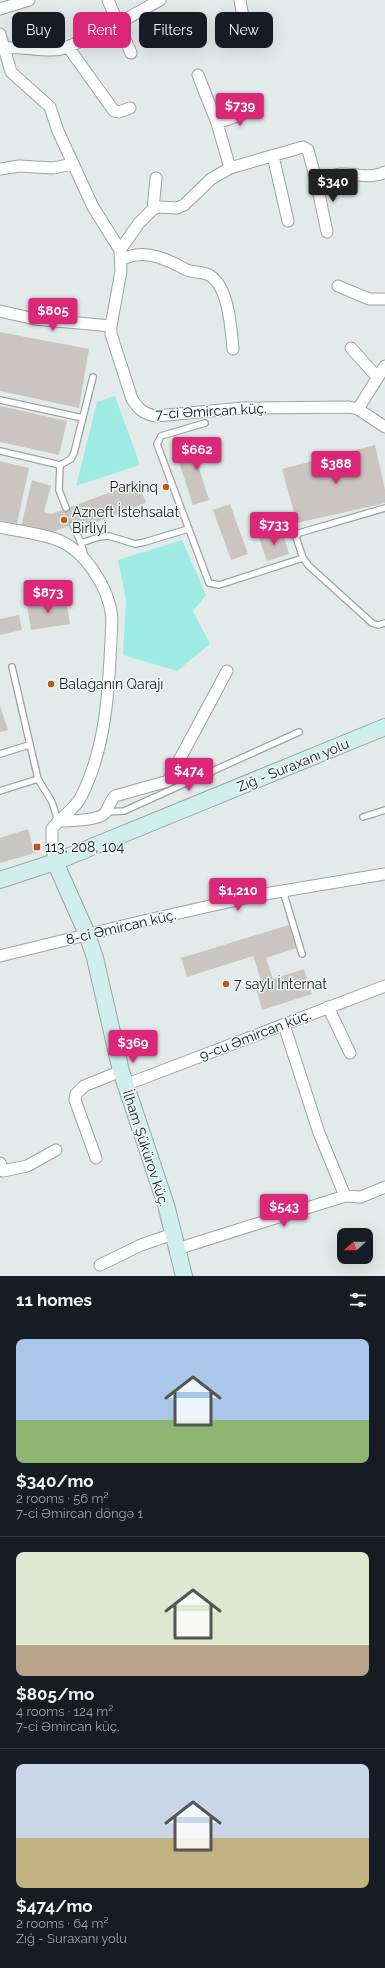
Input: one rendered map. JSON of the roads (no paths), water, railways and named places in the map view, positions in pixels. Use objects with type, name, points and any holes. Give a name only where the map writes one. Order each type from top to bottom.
[{"type":"main road","name":"Zığ - Suraxanı yolu","points":[[0,880],[55,862],[385,727]]},
{"type":"main road","name":"İlham Şükürov küç.","points":[[55,862],[87,934],[101,982],[123,1078],[166,1205],[184,1276]]},
{"type":"street","points":[[0,9],[29,0]]},
{"type":"street","points":[[108,0],[113,12]]},
{"type":"street","points":[[131,17],[160,0]]},
{"type":"street","points":[[240,0],[241,12]]},
{"type":"street","points":[[0,34],[2,48],[11,72],[17,80],[50,107],[58,131],[93,208],[121,255]]},
{"type":"street","points":[[2,48],[33,50],[68,47],[73,45]]},
{"type":"street","points":[[68,47],[83,71],[114,111],[119,112],[130,108]]},
{"type":"street","points":[[129,48],[131,53]]},
{"type":"street","points":[[198,75],[217,123],[230,168]]},
{"type":"street","points":[[217,123],[254,110]]},
{"type":"street","points":[[121,255],[139,223],[152,209],[159,207],[177,208],[184,205],[211,179],[230,168],[303,147],[308,150],[327,232]]},
{"type":"street","points":[[273,156],[288,221]]},
{"type":"street","points":[[0,169],[19,166],[54,168],[73,164]]},
{"type":"street","points":[[316,180],[342,174],[367,176],[385,172]]},
{"type":"street","points":[[152,209],[156,178]]},
{"type":"street","points":[[121,255],[148,255],[174,262],[184,269],[210,275],[218,285],[227,302],[234,349]]},
{"type":"street","name":"7-ci Əmircan küç.","points":[[121,255],[111,326],[113,338],[132,399],[144,414],[156,416],[242,408],[348,406],[358,409],[385,427]]},
{"type":"street","points":[[338,286],[369,299],[385,299]]},
{"type":"street","points":[[0,311],[35,318],[111,326]]},
{"type":"street","points":[[351,348],[378,377]]},
{"type":"street","points":[[358,409],[385,366]]},
{"type":"street","points":[[0,526],[56,539],[70,548],[87,562],[104,586],[111,609],[112,618],[108,687],[102,734],[96,759],[82,796],[73,808],[58,821],[52,829],[51,840],[55,862]]},
{"type":"street","points":[[58,821],[76,821],[97,817],[106,812],[114,796],[168,781],[227,671]]},
{"type":"street","name":"8-ci Əmircan küç.","points":[[0,956],[87,934],[259,895],[385,874]]},
{"type":"street","name":"9-cu Əmircan küç.","points":[[96,1158],[75,1100],[76,1094],[84,1086],[123,1078],[284,1025],[385,986]]},
{"type":"street","points":[[328,1007],[350,1053]]},
{"type":"street","points":[[284,1025],[319,1132],[345,1196]]},
{"type":"street","points":[[1,1170],[27,1166],[56,1150]]},
{"type":"street","points":[[100,1265],[141,1245],[175,1242],[345,1196],[361,1197],[385,1187]]},
{"type":"lane","points":[[0,451],[60,465],[71,459],[74,453],[93,377]]},
{"type":"lane","points":[[0,400],[83,418]]},
{"type":"lane","points":[[205,424],[161,436],[157,444],[209,583],[219,585],[303,558]]},
{"type":"lane","points":[[60,465],[59,490],[66,508]]},
{"type":"lane","points":[[385,508],[299,533],[296,538],[303,558],[309,566],[372,623],[378,625],[385,623]]},
{"type":"lane","points":[[73,525],[87,562]]},
{"type":"lane","points":[[81,544],[99,537],[109,536],[135,544],[188,529]]},
{"type":"lane","points":[[12,668],[38,780],[52,802],[58,821]]},
{"type":"lane","points":[[106,812],[124,811],[299,732]]},
{"type":"lane","points":[[0,754],[29,745]]},
{"type":"lane","points":[[0,791],[38,780]]},
{"type":"lane","points":[[363,817],[385,810]]},
{"type":"lane","points":[[283,891],[302,954]]},
{"type":"place","name":"Parkinq","points":[[166,487]]},
{"type":"place","name":"Azneft İstehsalat Birliyi","points":[[64,520]]},
{"type":"place","name":"Balağanın Qarajı","points":[[51,684]]},
{"type":"place","name":"113, 208, 104","points":[[37,847]]},
{"type":"place","name":"7 saylı İnternat","points":[[226,984]]}]
